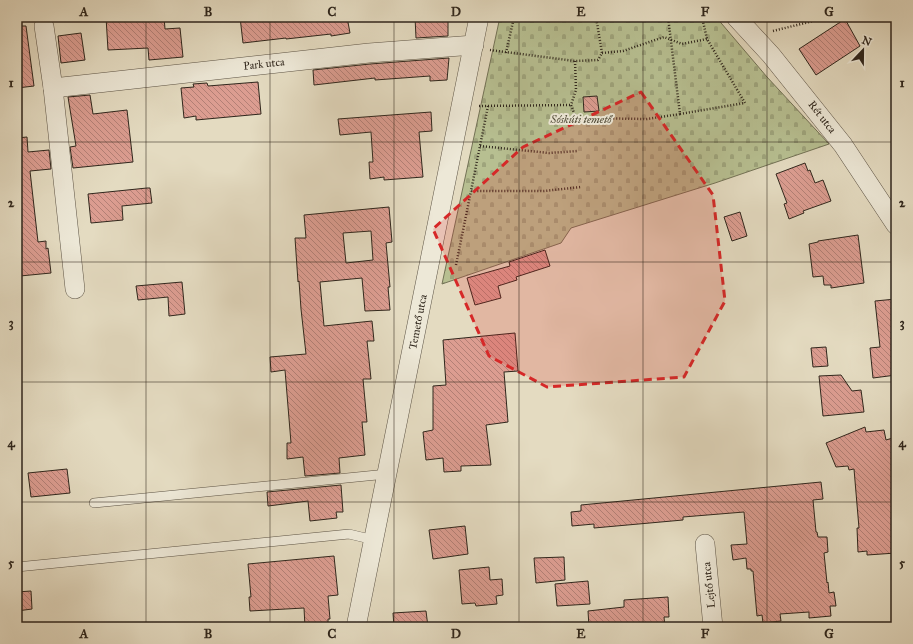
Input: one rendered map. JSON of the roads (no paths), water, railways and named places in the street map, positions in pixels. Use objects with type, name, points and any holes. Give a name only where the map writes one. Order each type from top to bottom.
[{"type":"street","name":"Temető utca","points":[[356,627],[479,17]]},
{"type":"street","name":"Rét utca","points":[[736,17],[806,97],[843,145],[896,225]]},
{"type":"street","points":[[44,26],[54,88],[75,289]]},
{"type":"street","name":"Park utca","points":[[54,88],[369,53],[474,46]]},
{"type":"street","name":"Lejtő utca","points":[[705,544],[713,627]]},
{"type":"lane","points":[[94,503],[387,474]]},
{"type":"lane","points":[[17,568],[349,534],[374,540]]},
{"type":"park label","name":"Sóskúti temető","points":[[581,119]]}]
